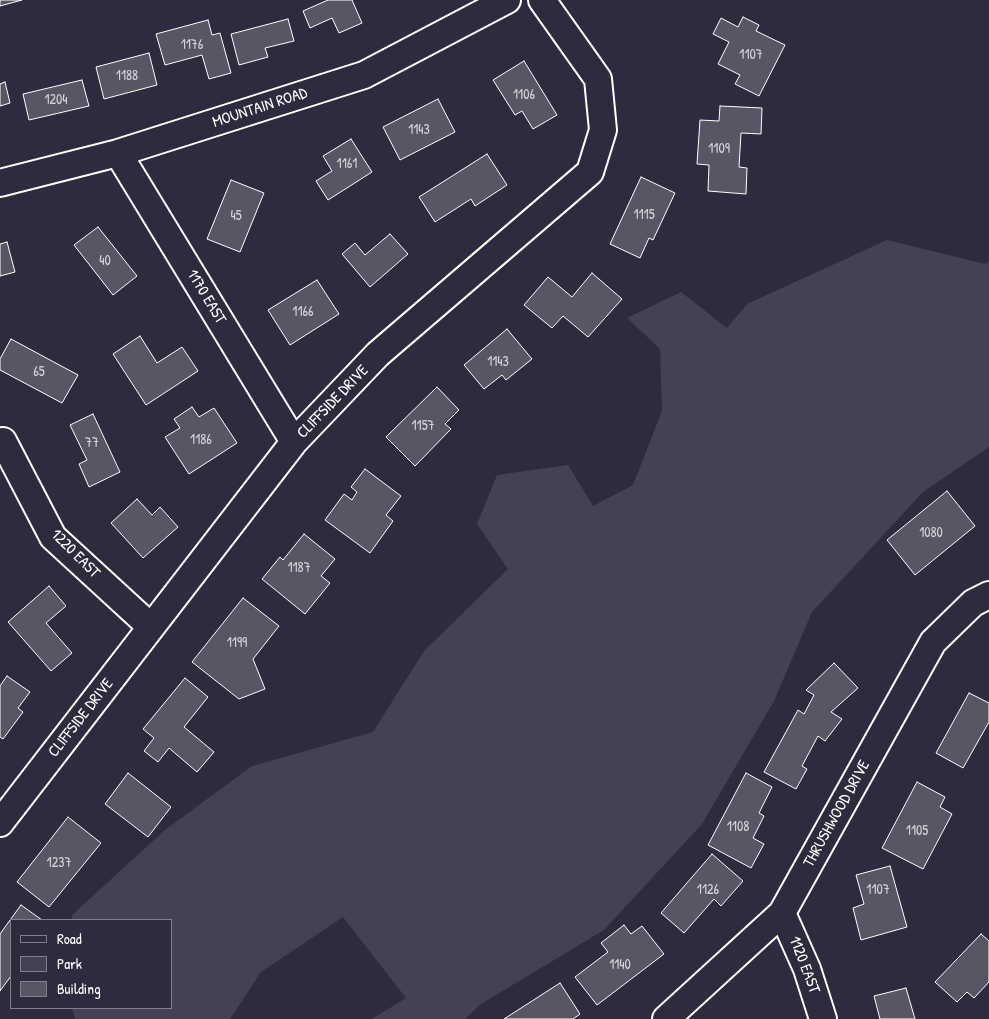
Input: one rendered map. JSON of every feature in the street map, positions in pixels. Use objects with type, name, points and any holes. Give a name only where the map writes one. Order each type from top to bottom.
[{"type":"street","name":"MOUNTAIN ROAD","points":[[0,183],[118,152],[364,75],[507,0]]},
{"type":"street","name":"CLIFFSIDE DRIVE","points":[[0,822],[294,442],[378,354],[590,172],[603,130],[598,79],[542,0]]},
{"type":"street","name":"1170 EAST","points":[[118,152],[294,442]]},
{"type":"street","name":"1220 EAST","points":[[2,441],[54,537],[151,627]]},
{"type":"street","name":"THRUSHWOOD DRIVE","points":[[666,1019],[782,912],[933,642],[973,603],[989,595]]},
{"type":"street","name":"1120 EAST","points":[[782,912],[807,968],[823,1019]]},
{"type":"green space","points":[[887,240],[985,264],[989,262],[989,447],[923,492],[812,612],[774,701],[702,824],[604,930],[481,1004],[465,1019],[372,1019],[406,998],[343,917],[261,972],[230,1019],[75,1019],[72,1009],[172,1009],[172,919],[72,919],[72,915],[165,830],[252,766],[373,732],[424,651],[508,569],[477,524],[497,475],[568,465],[593,506],[633,485],[662,411],[660,349],[627,318],[681,292],[727,328],[747,304]]},
{"type":"building","points":[[0,0],[22,0],[0,6]]},
{"type":"building","points":[[328,0],[352,0],[362,23],[339,33],[332,18],[310,28],[303,11]]},
{"type":"building","points":[[743,17],[759,25],[756,31],[785,45],[759,96],[735,84],[740,75],[718,64],[729,42],[713,34],[721,18],[738,27]]},
{"type":"building","points":[[288,19],[294,41],[265,48],[268,57],[239,65],[231,34]]},
{"type":"building","points":[[208,20],[212,35],[220,33],[231,73],[209,79],[202,55],[165,65],[156,34]]},
{"type":"building","points":[[149,53],[157,85],[104,99],[96,67]]},
{"type":"building","points":[[524,61],[557,115],[533,129],[522,111],[515,115],[493,80]]},
{"type":"building","points":[[82,80],[89,106],[29,120],[23,94]]},
{"type":"building","points":[[5,82],[10,103],[0,106],[0,84]]},
{"type":"building","points":[[438,99],[455,132],[400,160],[383,127]]},
{"type":"building","points":[[720,106],[762,108],[761,134],[741,133],[739,167],[747,168],[746,194],[708,191],[709,165],[697,164],[700,120],[719,121]]},
{"type":"building","points":[[351,139],[372,172],[328,200],[316,181],[332,171],[323,156]]},
{"type":"building","points":[[487,154],[507,185],[475,206],[471,199],[435,222],[419,197]]},
{"type":"building","points":[[641,177],[675,193],[653,240],[649,238],[640,258],[610,244]]},
{"type":"building","points":[[231,180],[264,193],[240,252],[207,239]]},
{"type":"building","points":[[98,227],[137,276],[113,295],[74,245]]},
{"type":"building","points":[[390,234],[408,254],[370,287],[342,254],[355,243],[365,255]]},
{"type":"building","points":[[7,242],[15,272],[0,276],[0,244]]},
{"type":"building","points":[[592,273],[622,299],[588,337],[563,316],[552,328],[524,305],[548,277],[572,297]]},
{"type":"building","points":[[317,280],[339,314],[290,345],[268,310]]},
{"type":"building","points":[[507,329],[532,359],[506,380],[502,375],[484,389],[464,365]]},
{"type":"building","points":[[140,336],[157,363],[182,347],[198,371],[146,405],[113,354]]},
{"type":"building","points":[[11,339],[78,375],[62,403],[0,370],[0,359]]},
{"type":"building","points":[[437,387],[459,410],[445,424],[451,429],[415,466],[386,437]]},
{"type":"building","points":[[192,407],[199,417],[214,408],[237,443],[189,474],[165,437],[180,428],[174,419]]},
{"type":"building","points":[[93,414],[120,472],[89,487],[79,464],[87,460],[70,425]]},
{"type":"building","points":[[365,469],[401,496],[386,515],[393,521],[370,553],[325,520],[344,494],[352,500],[357,492],[351,487]]},
{"type":"building","points":[[947,491],[975,526],[915,575],[887,540]]},
{"type":"building","points":[[137,499],[152,515],[160,507],[178,527],[143,558],[111,523]]},
{"type":"building","points":[[304,534],[335,559],[321,576],[330,583],[305,614],[262,579],[280,557],[283,560]]},
{"type":"building","points":[[49,586],[66,606],[46,623],[72,653],[51,671],[8,622]]},
{"type":"building","points":[[243,598],[279,626],[253,659],[265,689],[239,699],[192,662]]},
{"type":"building","points":[[834,663],[858,688],[831,712],[842,719],[825,741],[818,736],[802,766],[807,769],[796,789],[764,772],[798,710],[804,714],[814,695],[806,690]]},
{"type":"building","points":[[7,676],[30,692],[18,708],[23,712],[3,739],[0,737],[0,686]]},
{"type":"building","points":[[185,678],[208,697],[184,727],[214,752],[197,772],[169,748],[158,762],[144,751],[154,738],[143,729]]},
{"type":"building","points":[[969,693],[989,703],[989,722],[963,768],[936,753]]},
{"type":"building","points":[[128,773],[171,807],[148,837],[105,804]]},
{"type":"building","points":[[746,773],[772,787],[759,813],[764,816],[753,838],[764,844],[751,868],[708,845]]},
{"type":"building","points":[[917,782],[945,797],[940,807],[952,814],[923,869],[882,848]]},
{"type":"building","points":[[68,817],[101,843],[49,907],[17,882]]},
{"type":"building","points":[[712,854],[743,881],[721,906],[714,899],[684,933],[661,913]]},
{"type":"building","points":[[890,866],[907,927],[861,940],[853,908],[864,904],[856,875]]},
{"type":"building","points":[[21,905],[41,919],[11,919]]},
{"type":"building","points":[[10,920],[10,977],[0,991],[0,934]]},
{"type":"building","points":[[624,925],[631,934],[642,926],[664,954],[597,1005],[575,977],[608,952],[601,943]]},
{"type":"building","points":[[981,934],[989,941],[989,982],[974,998],[967,992],[957,1002],[935,982]]},
{"type":"building","points":[[560,983],[580,1014],[573,1019],[504,1019]]},
{"type":"building","points":[[906,988],[915,1019],[880,1019],[874,996]]}]
